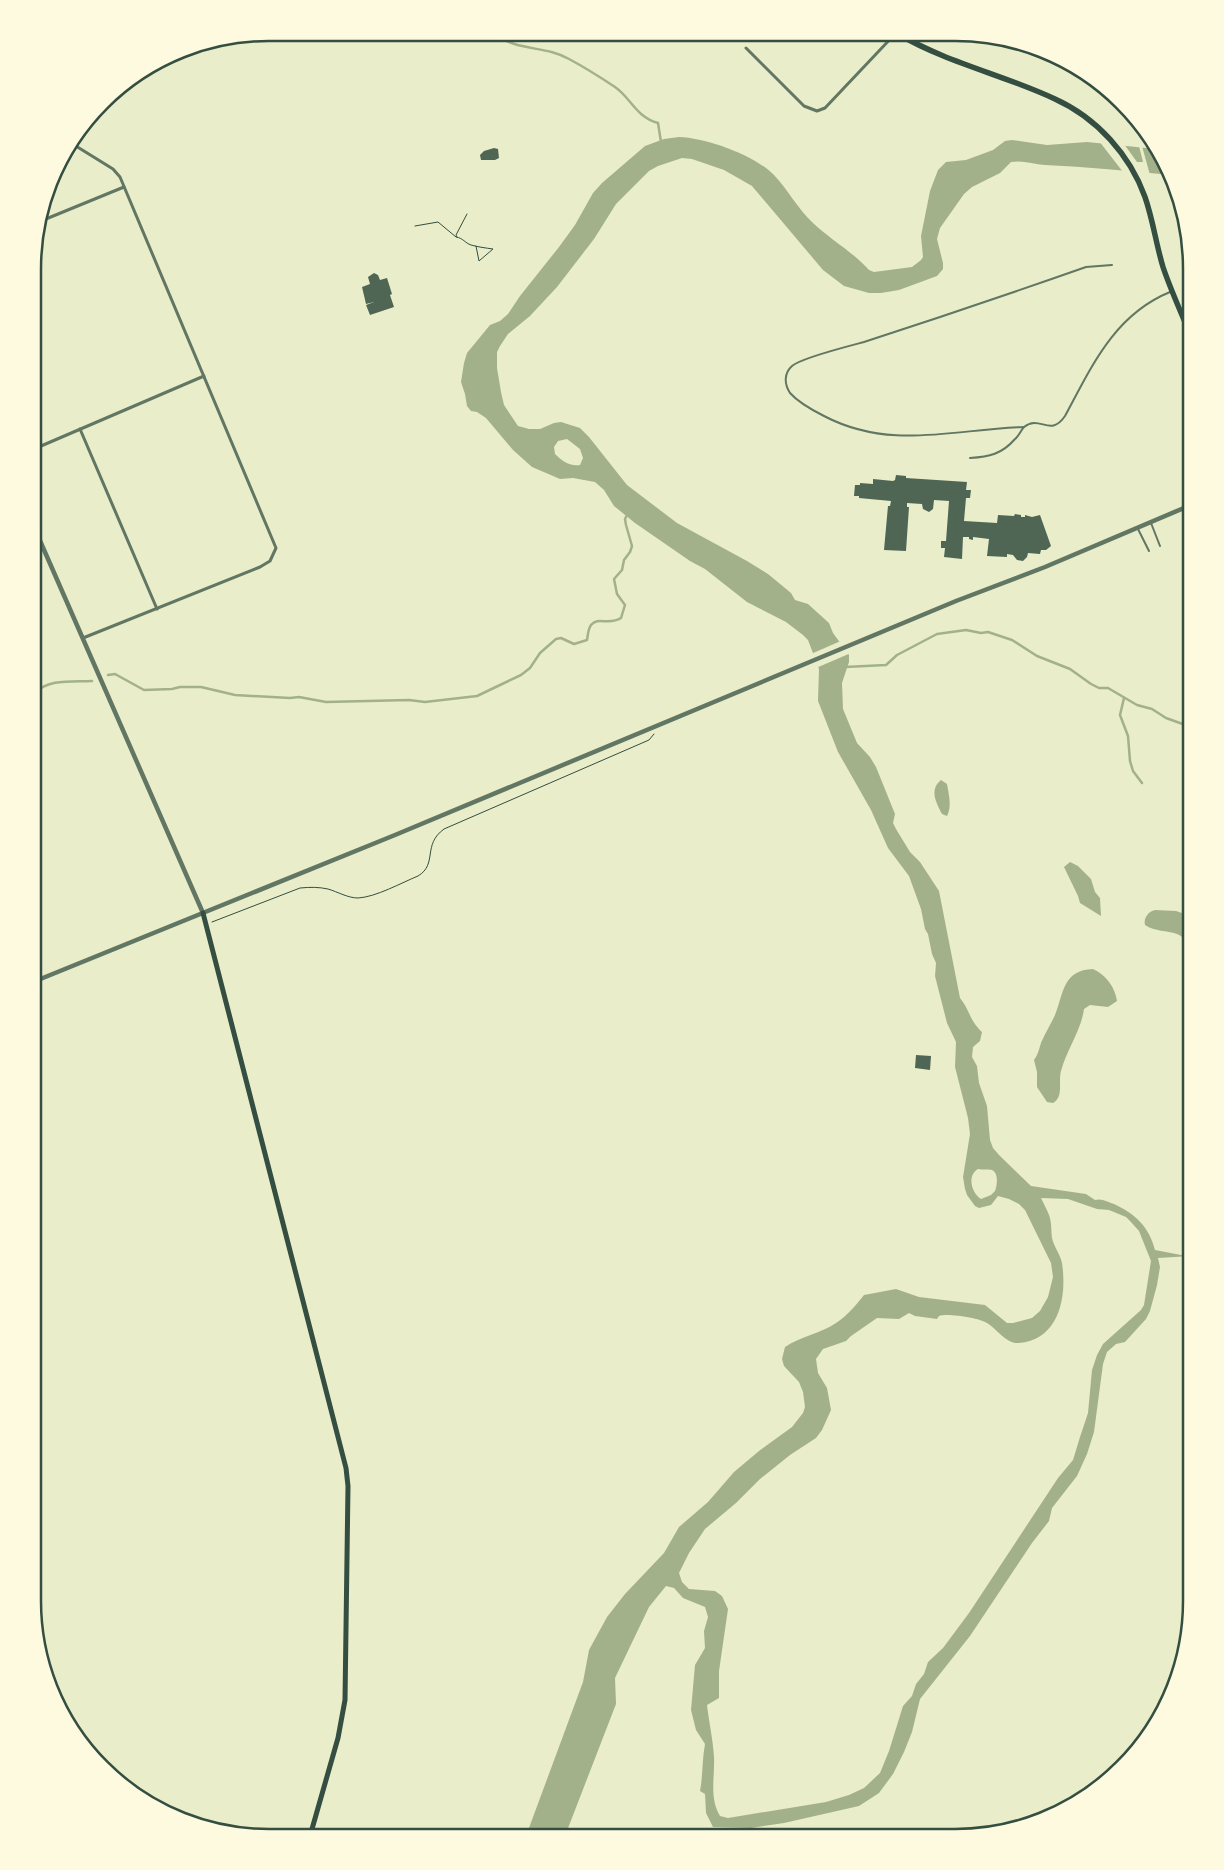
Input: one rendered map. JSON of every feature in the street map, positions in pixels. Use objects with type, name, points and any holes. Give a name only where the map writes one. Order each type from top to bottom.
[{"type":"main road","points":[[910,41],[944,58],[1057,99],[1093,123],[1113,143],[1136,176],[1151,217],[1157,244],[1172,291],[1183,316]]},
{"type":"main road","points":[[203,913],[346,1468],[348,1486],[345,1700],[338,1738],[312,1829]]},
{"type":"street","points":[[746,48],[804,106],[817,112],[825,108],[889,41]]},
{"type":"street","points":[[77,147],[113,169],[120,177],[275,543],[276,552],[270,561],[260,567],[83,638]]},
{"type":"street","points":[[47,218],[124,187]]},
{"type":"street","points":[[41,446],[204,376]]},
{"type":"street","points":[[80,429],[157,609]]},
{"type":"street","points":[[41,979],[956,601],[1045,567],[1183,508]]},
{"type":"street","points":[[41,543],[203,913]]},
{"type":"lane","points":[[1112,265],[1086,268],[795,363],[787,372],[786,384],[797,400],[819,414],[845,426],[872,434],[900,437],[925,436],[1024,427],[1035,422],[1049,427],[1059,423],[1065,416],[1102,349],[1112,335],[1144,305],[1172,291]]},
{"type":"lane","points":[[970,458],[997,454],[1015,440],[1024,427]]},
{"type":"lane","points":[[1150,522],[1160,546]]},
{"type":"lane","points":[[1137,527],[1149,551]]},
{"type":"path","points":[[458,238],[456,235],[467,214]]},
{"type":"path","points":[[415,226],[438,222],[469,244],[493,249],[479,261],[476,246]]},
{"type":"path","points":[[213,922],[300,888],[317,887],[358,898],[372,895],[418,876],[428,866],[430,846],[444,829],[649,740],[656,732]]},
{"type":"shaded area","points":[[679,137],[716,144],[743,154],[774,175],[813,223],[856,257],[869,270],[874,272],[912,267],[923,257],[921,236],[930,191],[938,170],[946,162],[966,160],[993,150],[1005,141],[1012,140],[1047,145],[1087,142],[1147,148],[1159,169],[1161,174],[1011,162],[1000,173],[972,187],[964,194],[940,228],[937,239],[943,269],[937,276],[899,290],[869,293],[844,286],[823,270],[752,186],[724,170],[692,159],[682,158],[649,171],[616,204],[594,239],[557,287],[530,316],[508,334],[497,352],[497,368],[504,405],[518,426],[540,429],[561,422],[580,428],[627,485],[677,523],[768,574],[791,593],[795,600],[808,604],[829,623],[833,633],[849,655],[849,662],[842,683],[843,709],[857,743],[870,757],[876,767],[895,814],[893,823],[896,829],[910,852],[920,862],[939,891],[960,998],[974,1023],[982,1032],[980,1041],[973,1047],[972,1057],[977,1066],[979,1083],[987,1106],[990,1140],[993,1148],[1031,1186],[1086,1194],[1095,1200],[1103,1200],[1114,1204],[1129,1212],[1140,1222],[1149,1235],[1155,1250],[1183,1254],[1183,1256],[1158,1258],[1160,1267],[1157,1285],[1146,1319],[1125,1342],[1116,1344],[1107,1352],[1103,1364],[1094,1432],[1077,1476],[1052,1508],[1049,1521],[1032,1543],[970,1636],[920,1699],[912,1732],[904,1752],[893,1774],[879,1793],[859,1806],[784,1823],[751,1828],[713,1827],[706,1813],[705,1794],[700,1791],[705,1744],[696,1730],[691,1710],[695,1665],[705,1648],[704,1631],[708,1617],[705,1607],[683,1598],[674,1588],[666,1586],[649,1607],[615,1678],[616,1704],[568,1829],[529,1829],[583,1682],[589,1650],[607,1617],[625,1594],[664,1553],[679,1527],[708,1502],[734,1472],[792,1427],[803,1413],[805,1407],[803,1392],[799,1382],[784,1366],[782,1359],[785,1347],[836,1323],[864,1295],[896,1289],[919,1297],[985,1305],[1007,1323],[1013,1323],[1032,1318],[1040,1311],[1048,1297],[1053,1277],[1051,1263],[1025,1210],[1019,1204],[998,1196],[991,1205],[979,1208],[975,1206],[967,1195],[963,1177],[970,1134],[968,1118],[955,1067],[956,1042],[947,1023],[935,976],[936,963],[921,909],[909,876],[888,848],[871,810],[838,752],[818,701],[819,669],[808,640],[786,622],[747,602],[705,569],[690,561],[635,523],[614,506],[604,490],[595,482],[573,478],[560,479],[532,467],[513,450],[486,418],[477,412],[471,411],[467,406],[461,382],[467,353],[490,325],[500,321],[508,314],[575,225],[593,193],[645,146],[664,139]],"holes":[[[567,439],[580,449],[583,458],[580,465],[576,465],[563,461],[555,454],[554,447],[558,441]],[[978,1169],[992,1170],[997,1177],[995,1191],[981,1199],[975,1193],[971,1180],[972,1175]],[[1041,1198],[1068,1199],[1097,1209],[1109,1210],[1126,1217],[1139,1231],[1151,1261],[1144,1305],[1141,1310],[1103,1344],[1097,1355],[1092,1370],[1088,1413],[1073,1460],[1058,1478],[969,1613],[943,1648],[928,1662],[912,1696],[903,1706],[880,1773],[864,1788],[826,1802],[728,1818],[720,1816],[714,1795],[713,1744],[707,1705],[719,1698],[719,1671],[728,1609],[722,1596],[715,1591],[689,1589],[682,1582],[679,1573],[689,1553],[705,1529],[736,1503],[760,1479],[790,1455],[816,1438],[822,1430],[831,1410],[827,1388],[818,1373],[816,1359],[823,1349],[846,1341],[877,1318],[899,1319],[909,1313],[915,1316],[937,1319],[943,1315],[977,1319],[987,1323],[1006,1339],[1014,1343],[1033,1340],[1052,1325],[1058,1314],[1061,1302],[1063,1289],[1062,1263],[1052,1238],[1050,1218]]]},
{"type":"shaded area","points":[[941,780],[947,784],[949,792],[950,805],[947,816],[942,814],[934,792]]},
{"type":"shaded area","points":[[1070,862],[1078,866],[1091,879],[1095,892],[1100,898],[1101,916],[1080,903],[1064,867]]},
{"type":"shaded area","points":[[1155,910],[1183,913],[1183,938],[1177,934],[1153,929],[1145,925],[1147,915]]},
{"type":"shaded area","points":[[1093,969],[1109,982],[1117,1001],[1108,1007],[1090,1005],[1084,1009],[1080,1025],[1061,1071],[1058,1097],[1053,1103],[1047,1102],[1037,1087],[1037,1072],[1034,1060],[1055,1015],[1066,984],[1076,973]]},
{"type":"pier","points":[[1099,141],[1124,144],[1137,162],[1143,162],[1139,146],[1142,146],[1150,175],[1123,172]]},
{"type":"pier","points":[[843,640],[851,653],[816,668],[811,654]]},
{"type":"building","points":[[494,148],[498,149],[499,158],[495,160],[481,160],[480,155],[484,151]]},
{"type":"building","points":[[374,273],[378,275],[380,280],[387,278],[394,307],[370,315],[366,305],[374,302],[366,304],[362,287],[370,284],[368,277]]},
{"type":"building","points":[[896,475],[906,476],[906,478],[967,482],[966,490],[971,490],[970,498],[966,498],[964,521],[997,523],[998,515],[1014,516],[1015,514],[1021,515],[1021,517],[1025,517],[1025,515],[1032,517],[1040,515],[1051,546],[1046,550],[1041,550],[1040,554],[1028,553],[1023,561],[1007,554],[1007,557],[987,556],[989,539],[973,537],[973,540],[969,539],[969,537],[963,537],[962,559],[944,557],[945,548],[941,548],[941,541],[946,541],[949,501],[934,500],[933,509],[929,512],[923,509],[922,504],[907,503],[907,507],[909,507],[906,551],[884,550],[888,506],[890,506],[891,501],[854,496],[855,485],[860,485],[860,483],[873,484],[873,479],[893,481]]},
{"type":"building","points":[[916,1055],[931,1056],[930,1070],[915,1068]]},
{"type":"waterway","points":[[508,41],[560,55],[609,83],[621,91],[639,112],[658,123],[661,142]]},
{"type":"waterway","points":[[108,675],[115,674],[144,690],[201,687],[235,695],[299,697],[326,702],[409,700],[425,702],[477,696],[521,675],[530,668],[540,653],[556,639],[561,638],[574,644],[587,640],[589,628],[594,622],[612,621],[621,618],[625,605],[617,594],[614,579],[622,570],[624,560],[632,546],[625,519],[628,513]]},
{"type":"waterway","points":[[845,667],[886,665],[897,655],[937,634],[966,630],[981,633],[988,632],[1012,640],[1037,656],[1070,669],[1099,688],[1108,688],[1137,705],[1152,709],[1166,718],[1183,724]]},
{"type":"waterway","points":[[41,688],[53,683],[92,681]]},
{"type":"waterway","points":[[1124,698],[1120,715],[1128,736],[1130,761],[1133,771],[1142,783]]}]
